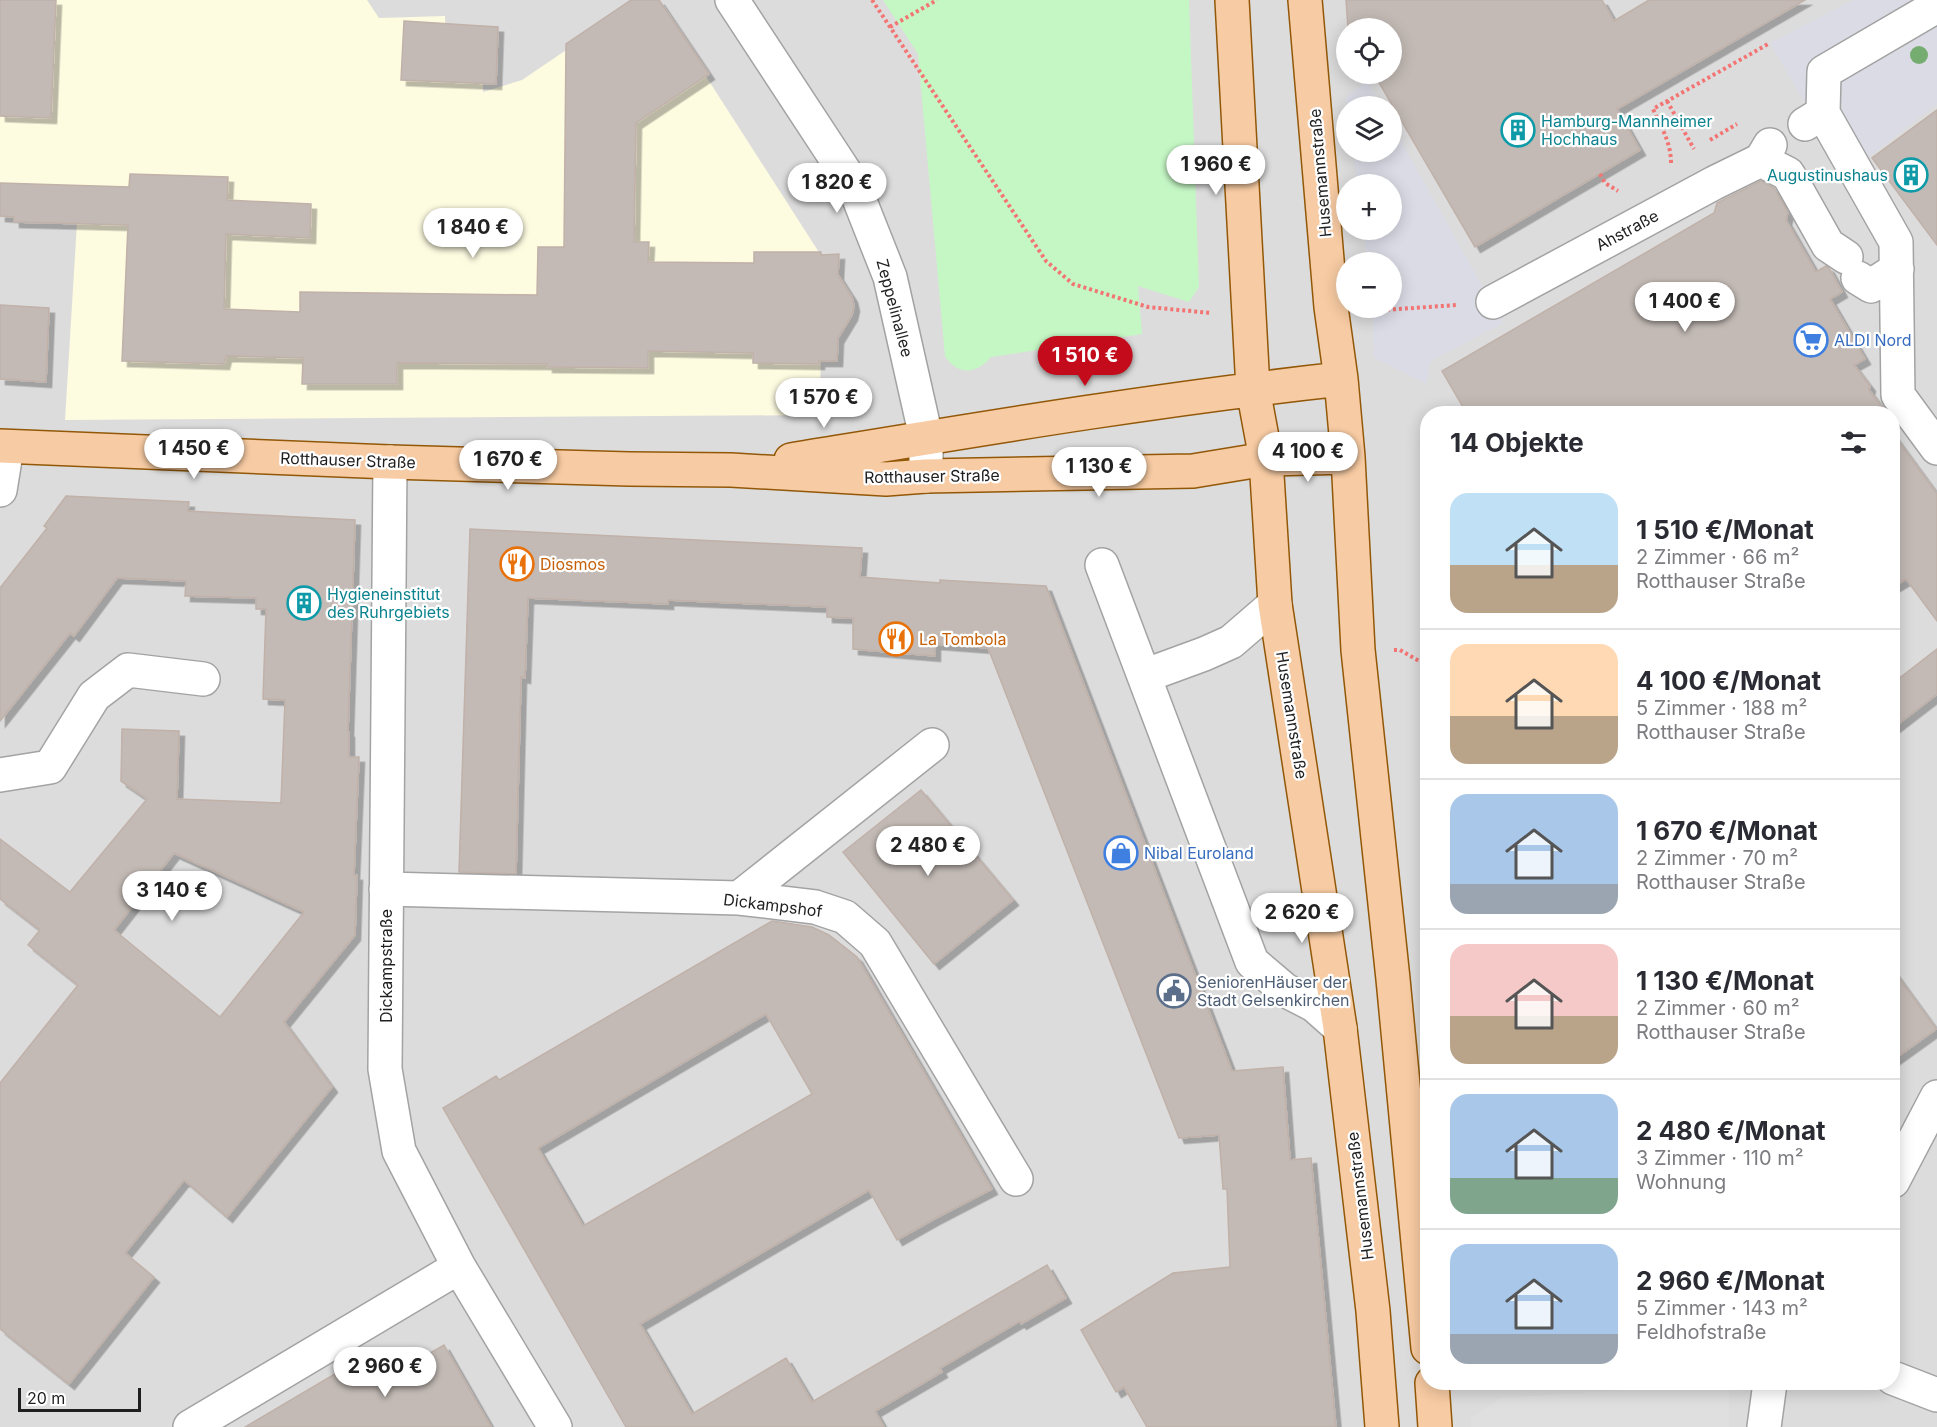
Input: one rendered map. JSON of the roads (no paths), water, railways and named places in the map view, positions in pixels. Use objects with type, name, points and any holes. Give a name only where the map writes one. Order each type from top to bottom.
[{"type":"main road","name":"Husemannstraße","points":[[1232,0],[1253,389],[1266,459],[1275,604],[1340,1028],[1373,1311],[1382,1427]]},
{"type":"main road","name":"Husemannstraße","points":[[1305,0],[1331,307],[1341,379],[1348,457],[1358,650],[1394,979],[1420,1261]]},
{"type":"main road","name":"Rotthauser Straße","points":[[731,470],[926,437],[1253,389],[1341,379]]},
{"type":"main road","name":"Rotthauser Straße","points":[[4,447],[390,462],[731,470],[886,479],[926,476],[1193,471],[1266,459],[1348,457]]},
{"type":"main road","points":[[1432,1390],[1435,1427]]},
{"type":"street","name":"Zeppelinallee","points":[[732,0],[854,186],[890,277],[926,437],[926,476]]},
{"type":"street","points":[[1897,269],[1870,286],[1828,245],[1788,174],[1789,135],[1824,72],[1937,6]]},
{"type":"street","points":[[1789,135],[1896,242],[1898,395],[1937,448]]},
{"type":"street","name":"Ahstraße","points":[[1493,303],[1713,183],[1789,135]]},
{"type":"street","points":[[0,490],[4,447]]},
{"type":"street","name":"Dickampstraße","points":[[390,462],[385,1069],[399,1151],[459,1267],[555,1427]]},
{"type":"street","points":[[1102,565],[1252,962],[1285,990],[1314,1005],[1340,1028]]},
{"type":"street","points":[[1144,676],[1230,642],[1275,604]]},
{"type":"street","points":[[0,775],[50,767],[94,696],[128,670],[203,679]]},
{"type":"street","points":[[739,898],[932,745]]},
{"type":"street","name":"Dickampshof","points":[[386,889],[739,898],[815,907],[845,917],[875,943],[1016,1179]]},
{"type":"street","points":[[1900,1168],[1937,1097]]},
{"type":"street","points":[[190,1427],[459,1267]]},
{"type":"street","points":[[1900,1381],[1937,1395]]},
{"type":"street","points":[[1764,1427],[1769,1390]]},
{"type":"place","name":"Hamburg-Mannheimer Hochhaus","points":[[1518,130]]},
{"type":"place","name":"Augustinushaus","points":[[1911,175]]},
{"type":"place","name":"ALDI Nord","points":[[1811,340]]},
{"type":"place","name":"Diosmos","points":[[517,564]]},
{"type":"place","name":"Hygieneinstitut des Ruhrgebiets","points":[[304,603]]},
{"type":"place","name":"La Tombola","points":[[896,639]]},
{"type":"place","name":"Nibal Euroland","points":[[1121,853]]},
{"type":"place","name":"SeniorenHäuser der Stadt Gelsenkirchen","points":[[1174,991]]}]
